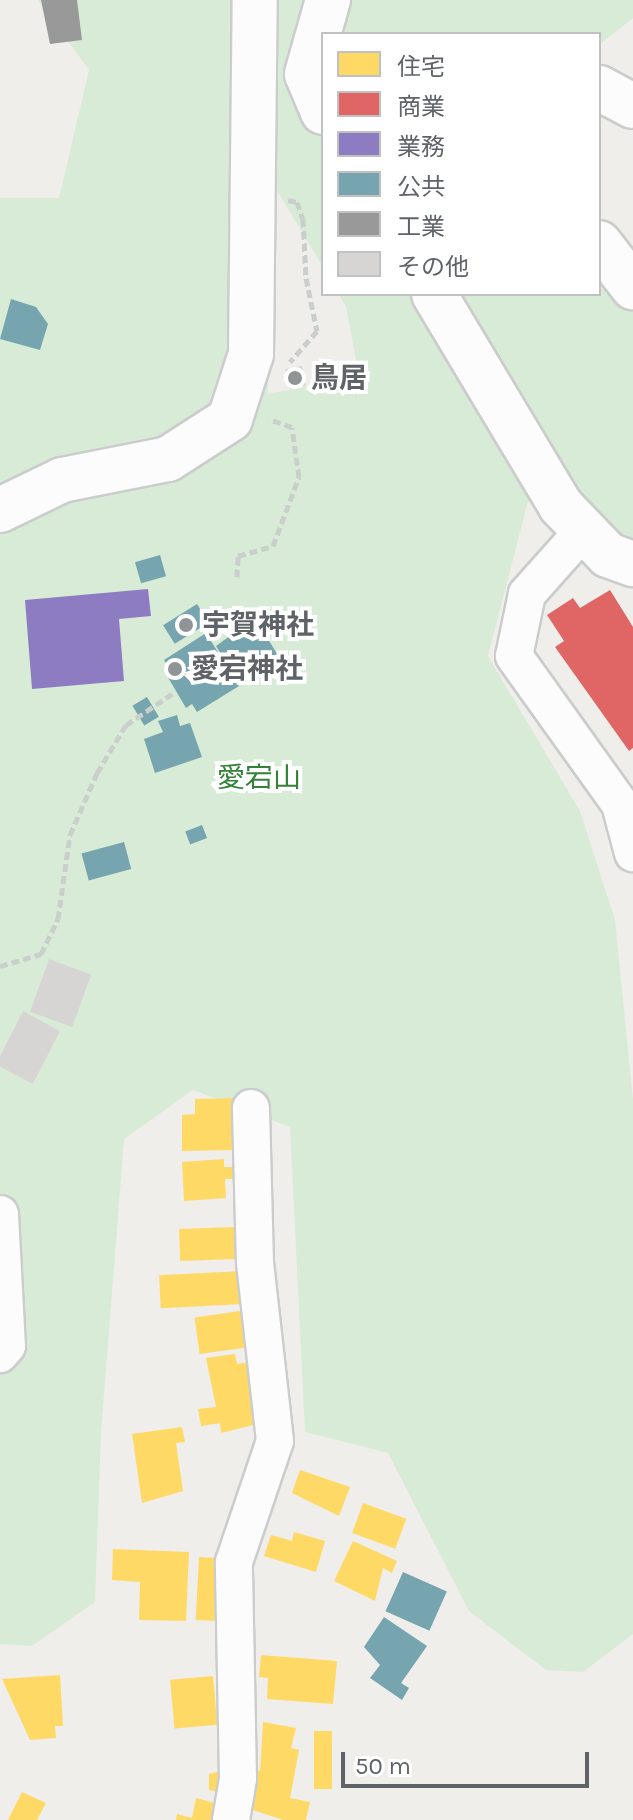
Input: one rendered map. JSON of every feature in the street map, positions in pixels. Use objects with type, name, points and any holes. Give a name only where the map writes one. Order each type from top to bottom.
[{"type":"street","points":[[0,510],[62,480],[168,459],[230,419],[251,354],[255,0]]},
{"type":"street","points":[[321,107],[307,74],[328,0]]},
{"type":"street","points":[[601,89],[633,106]]},
{"type":"street","points":[[601,245],[617,259],[633,287]]},
{"type":"street","points":[[435,296],[522,446],[561,506],[608,555],[633,564]]},
{"type":"street","points":[[584,530],[527,594],[514,656],[620,804],[633,853]]},
{"type":"street","points":[[231,1820],[238,1779],[234,1562],[275,1441],[255,1263],[251,1108]]},
{"type":"street","points":[[0,1214],[7,1346],[0,1354]]},
{"type":"path","points":[[0,966],[41,954],[58,919],[70,835],[97,773],[126,725],[176,691]]},
{"type":"green space","name":"愛宕山","points":[[38,0],[633,0],[633,18],[601,43],[601,32],[321,32],[321,264],[270,179],[268,394],[359,376],[346,307],[340,296],[601,296],[601,289],[633,289],[633,561],[528,501],[488,656],[580,811],[615,920],[633,1100],[633,1634],[583,1672],[546,1670],[469,1611],[388,1453],[305,1432],[290,1127],[193,1090],[124,1139],[101,1433],[95,1602],[32,1646],[0,1644],[0,1067],[33,1084],[60,1031],[23,1011],[0,1055],[0,198],[59,198],[89,70]],"holes":[[[49,959],[90,974],[30,1011]]]},
{"type":"building: 住宅","points":[[238,1098],[236,1150],[182,1151],[182,1115],[195,1114],[195,1099]]},
{"type":"building: 住宅","points":[[224,1159],[224,1167],[233,1167],[233,1179],[225,1179],[226,1198],[184,1201],[182,1162]]},
{"type":"building: 住宅","points":[[235,1227],[236,1259],[180,1261],[179,1229]]},
{"type":"building: 住宅","points":[[242,1271],[244,1304],[161,1308],[159,1275]]},
{"type":"building: 住宅","points":[[247,1310],[252,1347],[200,1354],[195,1317]]},
{"type":"building: 住宅","points":[[235,1354],[237,1364],[251,1362],[257,1424],[221,1433],[220,1423],[201,1426],[198,1409],[216,1407],[206,1358]]},
{"type":"building: 住宅","points":[[182,1427],[185,1442],[176,1443],[183,1491],[142,1503],[132,1434]]},
{"type":"building: 住宅","points":[[300,1470],[350,1487],[339,1516],[292,1493]]},
{"type":"building: 住宅","points":[[363,1503],[406,1519],[395,1549],[352,1533]]},
{"type":"building: 住宅","points":[[294,1532],[325,1541],[316,1572],[264,1556],[271,1535],[292,1541]]},
{"type":"building: 住宅","points":[[353,1541],[397,1561],[392,1573],[383,1568],[375,1601],[334,1581]]},
{"type":"building: 住宅","points":[[113,1549],[189,1552],[186,1621],[139,1620],[140,1582],[112,1580]]},
{"type":"building: 住宅","points":[[199,1557],[221,1558],[218,1621],[196,1620]]},
{"type":"building: 住宅","points":[[261,1655],[337,1661],[333,1704],[267,1699],[268,1678],[259,1677]]},
{"type":"building: 住宅","points":[[60,1675],[63,1726],[55,1726],[56,1738],[30,1740],[2,1679]]},
{"type":"building: 住宅","points":[[213,1676],[217,1725],[174,1729],[170,1680]]},
{"type":"building: 住宅","points":[[263,1722],[296,1728],[291,1748],[299,1750],[290,1798],[310,1802],[306,1820],[283,1820],[253,1810],[255,1794],[247,1792],[251,1768],[260,1771]]},
{"type":"building: 住宅","points":[[314,1731],[332,1731],[332,1789],[314,1789]]},
{"type":"building: 住宅","points":[[228,1769],[225,1793],[209,1790],[209,1774]]},
{"type":"building: 住宅","points":[[22,1792],[46,1803],[37,1820],[8,1820]]},
{"type":"building: 住宅","points":[[196,1798],[218,1804],[214,1820],[176,1820],[177,1814],[192,1818]]},
{"type":"building: 商業","points":[[610,590],[633,627],[633,748],[629,751],[555,647],[564,641],[547,615],[573,598],[580,608]]},
{"type":"building: 業務","points":[[148,589],[151,616],[119,619],[124,681],[32,689],[25,600]]},
{"type":"building: 公共","points":[[11,299],[36,307],[48,324],[40,350],[0,339]]},
{"type":"building: 公共","points":[[160,555],[166,576],[141,583],[135,562]]},
{"type":"building: 公共","name":"宇賀神社","points":[[197,604],[209,623],[175,644],[163,625]]},
{"type":"building: 公共","points":[[255,618],[279,657],[248,676],[243,669],[234,675],[216,646]]},
{"type":"building: 公共","points":[[206,633],[239,686],[197,712],[192,704],[186,708],[166,674],[171,671],[164,660]]},
{"type":"building: 公共","points":[[147,697],[159,717],[144,725],[132,706]]},
{"type":"building: 公共","points":[[177,715],[180,726],[190,723],[202,757],[155,773],[144,739],[163,732],[158,721]]},
{"type":"building: 公共","points":[[202,825],[207,838],[190,845],[185,831]]},
{"type":"building: 公共","points":[[124,842],[131,869],[89,880],[81,853]]},
{"type":"building: 公共","points":[[403,1572],[447,1592],[429,1631],[386,1611]]},
{"type":"building: 公共","points":[[384,1617],[427,1646],[401,1683],[409,1688],[402,1700],[370,1678],[380,1665],[364,1647]]},
{"type":"building: 工業","points":[[41,0],[77,0],[82,40],[50,44]]},
{"type":"building: その他","name":"鳥居","points":[[302,366],[306,386],[289,389],[285,369]]},
{"type":"building: その他","points":[[49,959],[91,974],[72,1027],[30,1012]]},
{"type":"building: その他","points":[[23,1011],[60,1031],[33,1084],[0,1067],[0,1056]]},
{"type":"place","name":"鳥居","points":[[295,378]]},
{"type":"place","name":"宇賀神社","points":[[186,625]]},
{"type":"place","name":"愛宕神社","points":[[175,669]]}]
